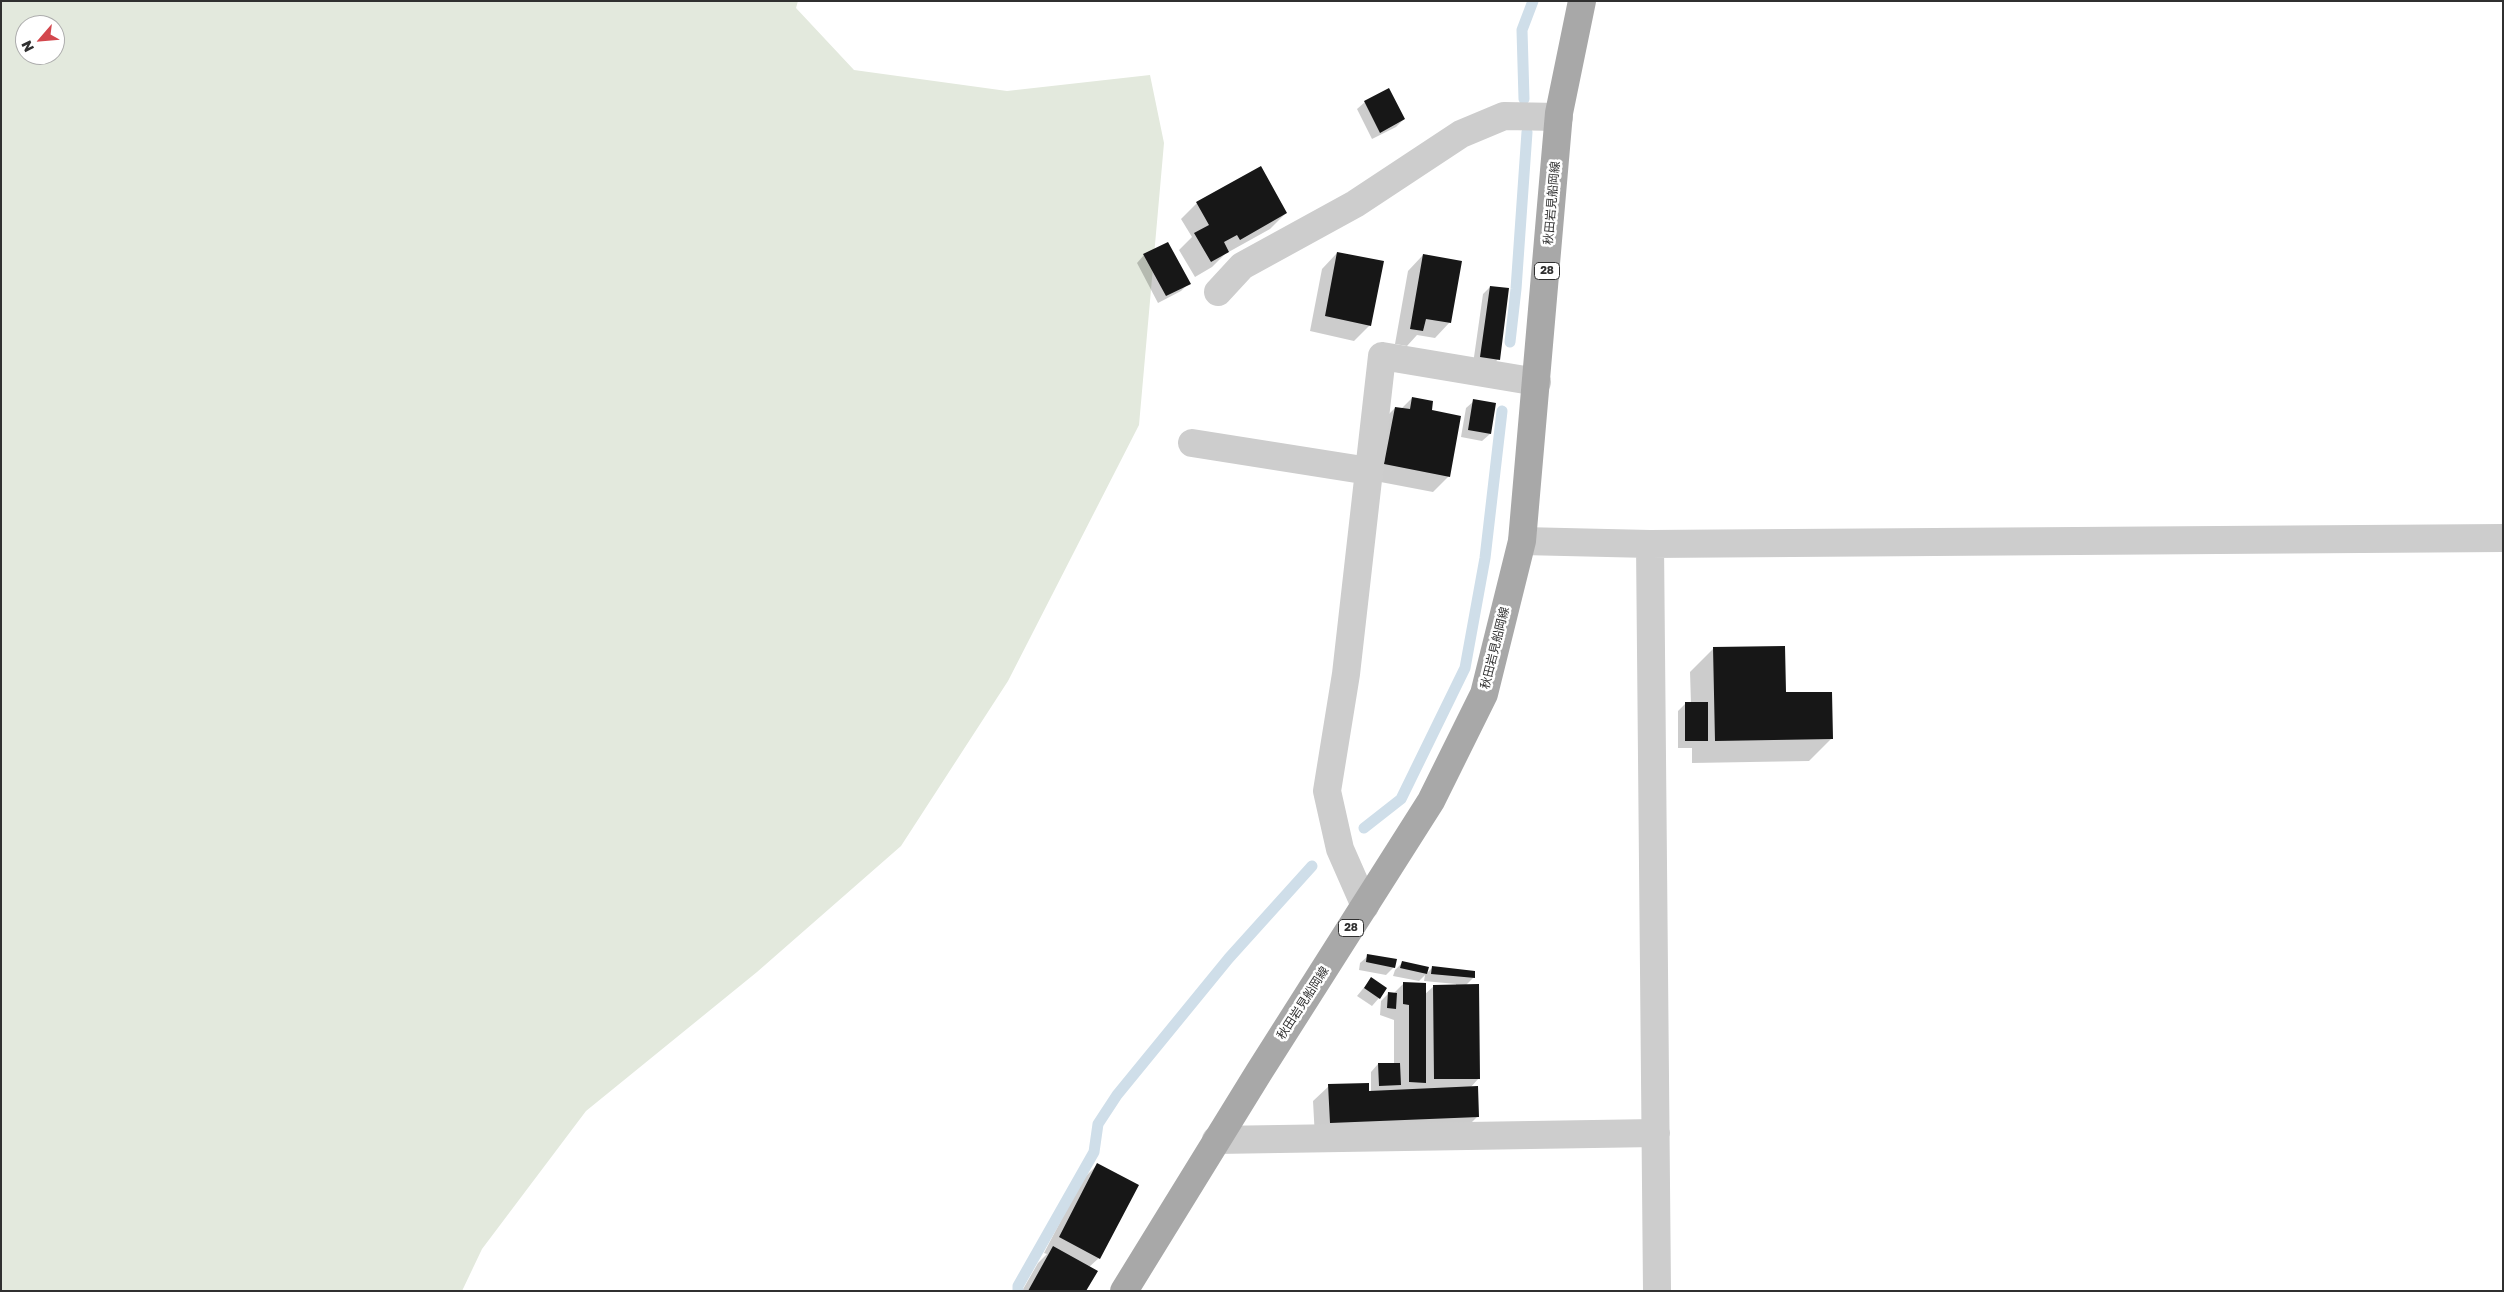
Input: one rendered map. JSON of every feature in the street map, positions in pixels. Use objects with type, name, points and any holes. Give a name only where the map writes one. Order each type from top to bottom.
[{"type":"main road","name":"秋田岩見船岡線","points":[[1124,1291],[1216,1140],[1431,801],[1484,694],[1522,541],[1559,117],[1582,1]]},
{"type":"street","points":[[1218,292],[1242,266],[1355,204],[1461,134],[1504,116],[1559,117]]},
{"type":"street","points":[[1365,906],[1340,849],[1327,791],[1346,674],[1382,356],[1537,382]]},
{"type":"street","points":[[1192,443],[1369,471]]},
{"type":"street","points":[[1522,541],[1650,544],[2503,538]]},
{"type":"street","points":[[1650,544],[1658,1291]]},
{"type":"street","points":[[1216,1140],[1656,1133]]},
{"type":"shaded area","points":[[1,1],[798,1],[796,8],[854,70],[1007,91],[1150,75],[1164,143],[1139,425],[1008,681],[901,846],[757,972],[586,1111],[482,1249],[462,1291],[1,1291]]},
{"type":"building","points":[[1389,88],[1405,119],[1380,133],[1364,101]]},
{"type":"building","points":[[1261,166],[1287,213],[1240,240],[1237,235],[1224,242],[1229,252],[1211,262],[1194,233],[1209,225],[1196,202]]},
{"type":"building","points":[[1168,242],[1191,284],[1166,296],[1143,254]]},
{"type":"building","points":[[1337,252],[1384,261],[1371,326],[1325,316]]},
{"type":"building","points":[[1423,254],[1462,261],[1451,323],[1426,319],[1423,331],[1410,329]]},
{"type":"building","points":[[1490,286],[1509,288],[1500,360],[1480,357]]},
{"type":"building","points":[[1412,397],[1433,401],[1432,410],[1461,416],[1450,477],[1384,464],[1395,407],[1410,409]]},
{"type":"building","points":[[1473,399],[1496,403],[1491,434],[1468,430]]},
{"type":"building","points":[[1785,646],[1786,692],[1832,692],[1833,739],[1715,741],[1713,647]]},
{"type":"building","points":[[1685,702],[1708,702],[1708,741],[1685,741]]},
{"type":"building","points":[[1367,954],[1397,959],[1395,968],[1366,962]]},
{"type":"building","points":[[1402,961],[1429,967],[1427,974],[1400,968]]},
{"type":"building","points":[[1432,966],[1475,971],[1475,978],[1431,974]]},
{"type":"building","points":[[1371,977],[1387,988],[1380,999],[1364,988]]},
{"type":"building","points":[[1403,982],[1426,983],[1426,1083],[1409,1082],[1409,1005],[1403,1004]]},
{"type":"building","points":[[1479,984],[1480,1079],[1434,1079],[1433,985]]},
{"type":"building","points":[[1388,992],[1397,993],[1396,1009],[1387,1008]]},
{"type":"building","points":[[1378,1063],[1400,1063],[1401,1085],[1379,1086]]},
{"type":"building","points":[[1369,1083],[1369,1091],[1478,1086],[1479,1117],[1330,1123],[1328,1084]]},
{"type":"building","points":[[1097,1163],[1139,1185],[1100,1259],[1059,1237]]},
{"type":"building","points":[[1053,1246],[1098,1271],[1086,1291],[1028,1291]]},
{"type":"waterway","points":[[1524,99],[1522,30],[1533,1]]},
{"type":"waterway","points":[[1510,342],[1516,289],[1527,132]]},
{"type":"waterway","points":[[1364,828],[1401,799],[1465,668],[1485,558],[1502,411]]},
{"type":"waterway","points":[[1018,1291],[1018,1286],[1094,1152],[1098,1124],[1117,1095],[1229,958],[1312,866]]}]
